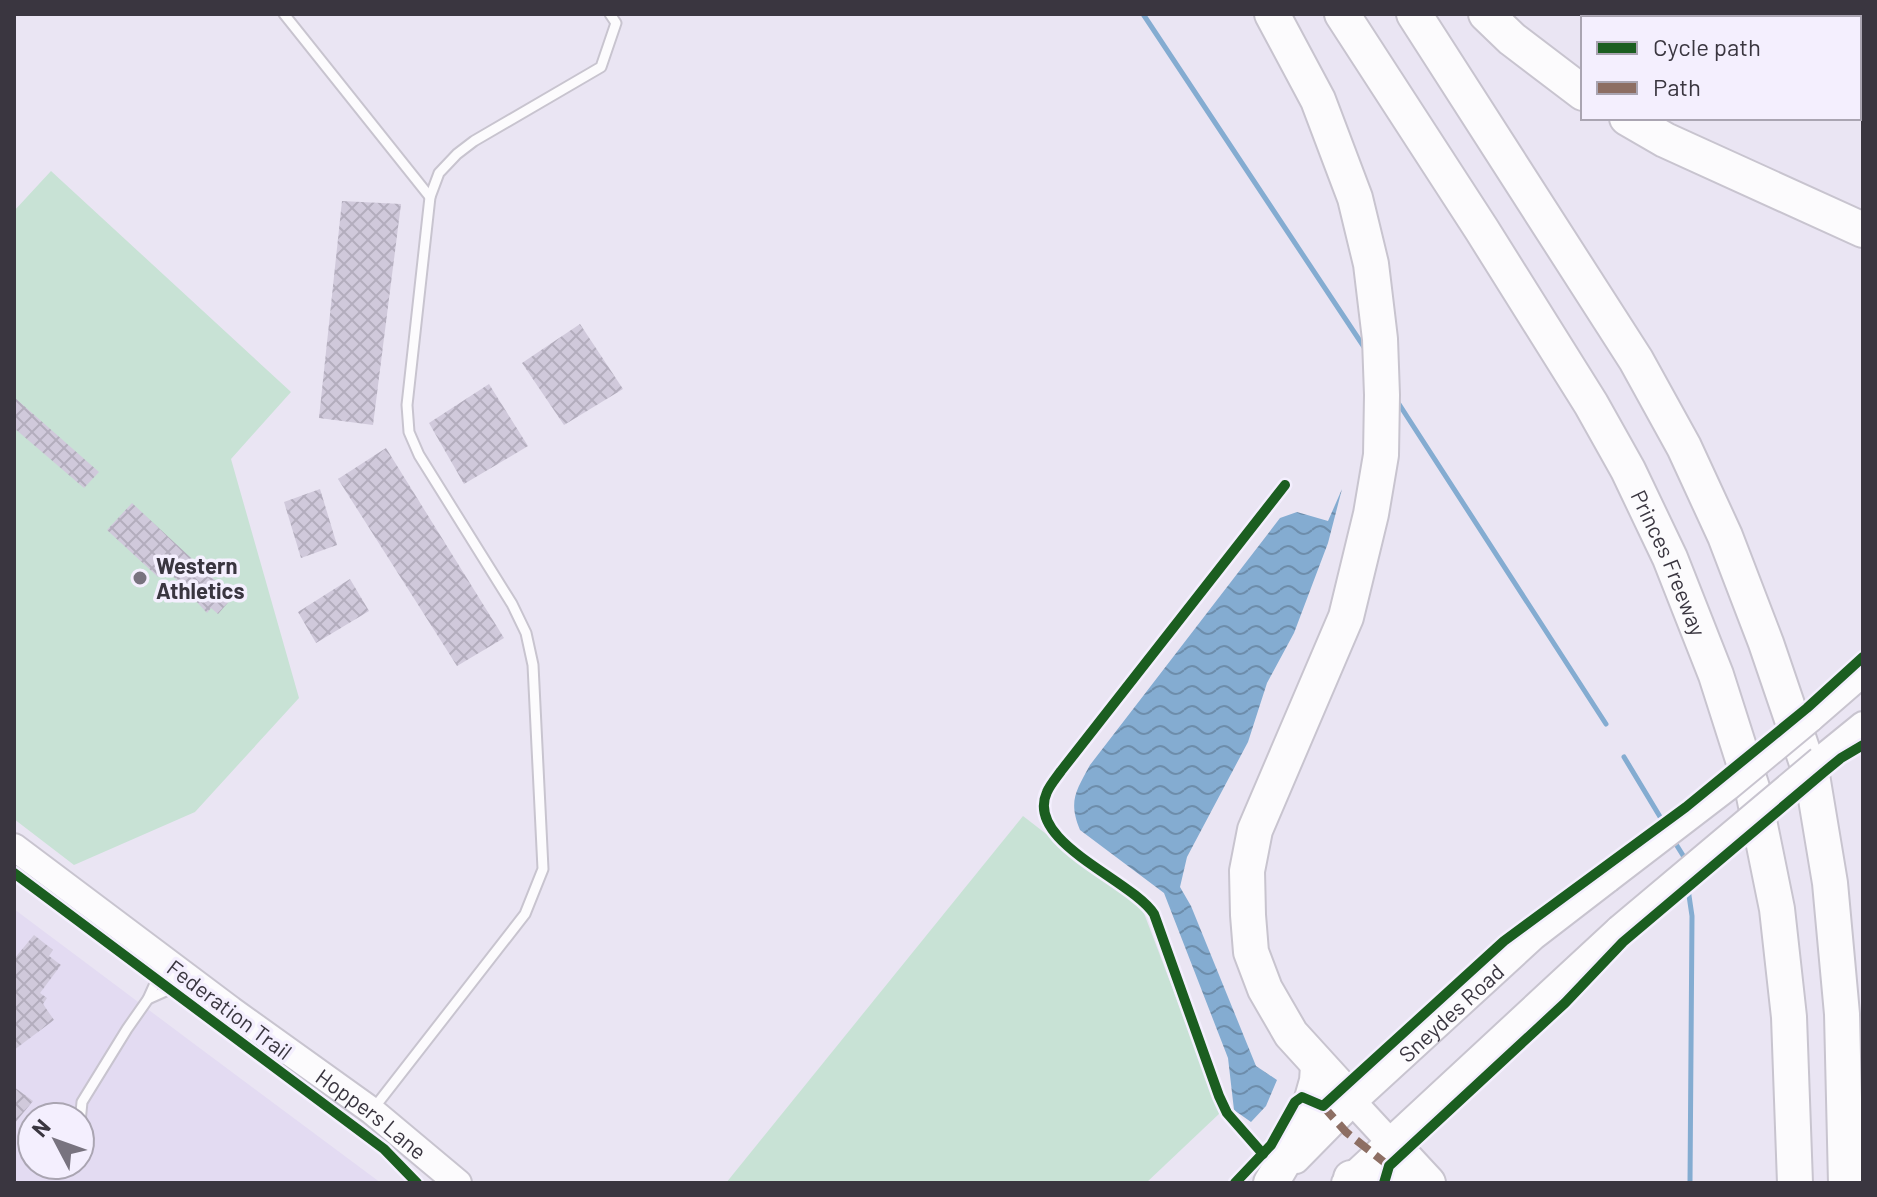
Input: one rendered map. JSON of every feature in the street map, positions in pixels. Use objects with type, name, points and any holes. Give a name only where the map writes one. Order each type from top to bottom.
[{"type":"highway","points":[[1272,14],[1318,100],[1355,198],[1371,264],[1380,339],[1381,455],[1371,514],[1346,617],[1255,830],[1247,871],[1248,915],[1251,952],[1265,989],[1291,1034],[1353,1102]]},
{"type":"highway","name":"Princes Freeway","points":[[1342,14],[1591,404],[1628,470],[1670,558],[1716,675],[1753,791],[1777,909],[1789,1017],[1795,1183]]},
{"type":"highway","points":[[1414,14],[1627,347],[1684,447],[1725,536],[1766,643],[1813,781],[1830,883],[1842,1014],[1846,1183]]},
{"type":"highway","points":[[1486,14],[1512,39],[1581,91]]},
{"type":"highway","points":[[1630,120],[1665,140],[1863,230]]},
{"type":"highway","points":[[1273,1183],[1284,1161],[1300,1141],[1317,1081],[1318,1066]]},
{"type":"highway","points":[[1390,1142],[1428,1183]]},
{"type":"highway","points":[[1348,1180],[1365,1177],[1388,1183]]},
{"type":"main road","name":"Sneydes Road","points":[[1273,1183],[1353,1102],[1534,936],[1728,787],[1863,673]]},
{"type":"main road","points":[[1348,1180],[1619,929],[1863,725]]},
{"type":"main road","name":"Hoppers Lane","points":[[14,847],[372,1111],[458,1183]]},
{"type":"main road","points":[[1353,1102],[1390,1142]]},
{"type":"lane","points":[[284,14],[430,197]]},
{"type":"lane","points":[[372,1111],[525,914],[543,869],[533,665],[526,633],[512,604],[419,455],[409,432],[407,405],[430,197],[439,173],[474,141],[601,67],[616,23],[610,14]]},
{"type":"lane","points":[[83,1101],[148,999],[157,979],[158,967],[152,951]]},
{"type":"lane","points":[[148,999],[177,986],[231,1010]]},
{"type":"shaded area","points":[[14,909],[381,1183],[14,1183]]},
{"type":"green space","name":"Western Athletics","points":[[51,171],[291,392],[231,459],[299,698],[195,812],[74,865],[14,819],[14,211]]},
{"type":"green space","points":[[1023,816],[1142,908],[1220,1113],[1146,1183],[726,1183]]},
{"type":"water","points":[[1342,489],[1328,543],[1294,633],[1267,683],[1248,742],[1187,857],[1180,887],[1191,906],[1256,1066],[1277,1080],[1266,1106],[1251,1122],[1234,1110],[1228,1058],[1164,893],[1080,830],[1076,820],[1075,796],[1090,765],[1280,518],[1297,512],[1328,521]]},
{"type":"building","points":[[342,201],[401,204],[373,425],[319,418]]},
{"type":"building","points":[[580,324],[623,389],[564,425],[522,363]]},
{"type":"building","points":[[489,384],[528,446],[464,484],[429,423]]},
{"type":"building","points":[[14,397],[99,472],[84,488],[14,428]]},
{"type":"building","points":[[386,448],[504,638],[457,666],[338,479]]},
{"type":"building","points":[[320,489],[337,545],[301,558],[284,502]]},
{"type":"building","points":[[132,503],[233,597],[218,614],[211,608],[207,613],[195,600],[197,598],[166,570],[158,577],[107,530]]},
{"type":"building","points":[[350,579],[369,611],[316,643],[298,612]]},
{"type":"building","points":[[34,935],[53,950],[49,956],[61,965],[40,993],[47,998],[43,1004],[54,1020],[14,1050],[14,959]]},
{"type":"building","points":[[14,1087],[33,1101],[16,1101],[14,1124]]},
{"type":"waterway","points":[[1143,14],[1366,350]]},
{"type":"waterway","points":[[1397,401],[1606,724]]},
{"type":"waterway","points":[[1624,757],[1665,825]]},
{"type":"waterway","points":[[1674,841],[1685,864]]},
{"type":"waterway","points":[[1687,882],[1692,916],[1690,1183]]},
{"type":"marked path","points":[[1323,1106],[1346,1132],[1389,1166]]},
{"type":"cycle path","points":[[1263,1154],[1227,1113],[1219,1096],[1154,914],[1142,901],[1065,843],[1051,827],[1044,810],[1047,792],[1055,779],[1285,485]]},
{"type":"cycle path","points":[[1235,1183],[1271,1145],[1295,1102],[1302,1097],[1323,1106],[1504,941],[1686,807],[1807,708],[1863,657]]},
{"type":"cycle path","points":[[1384,1183],[1389,1166],[1565,1003],[1623,942],[1841,758],[1863,745]]},
{"type":"cycle path","name":"Federation Trail","points":[[14,873],[384,1149],[417,1183]]},
{"type":"place","name":"Western Athletics","points":[[140,578]]}]
